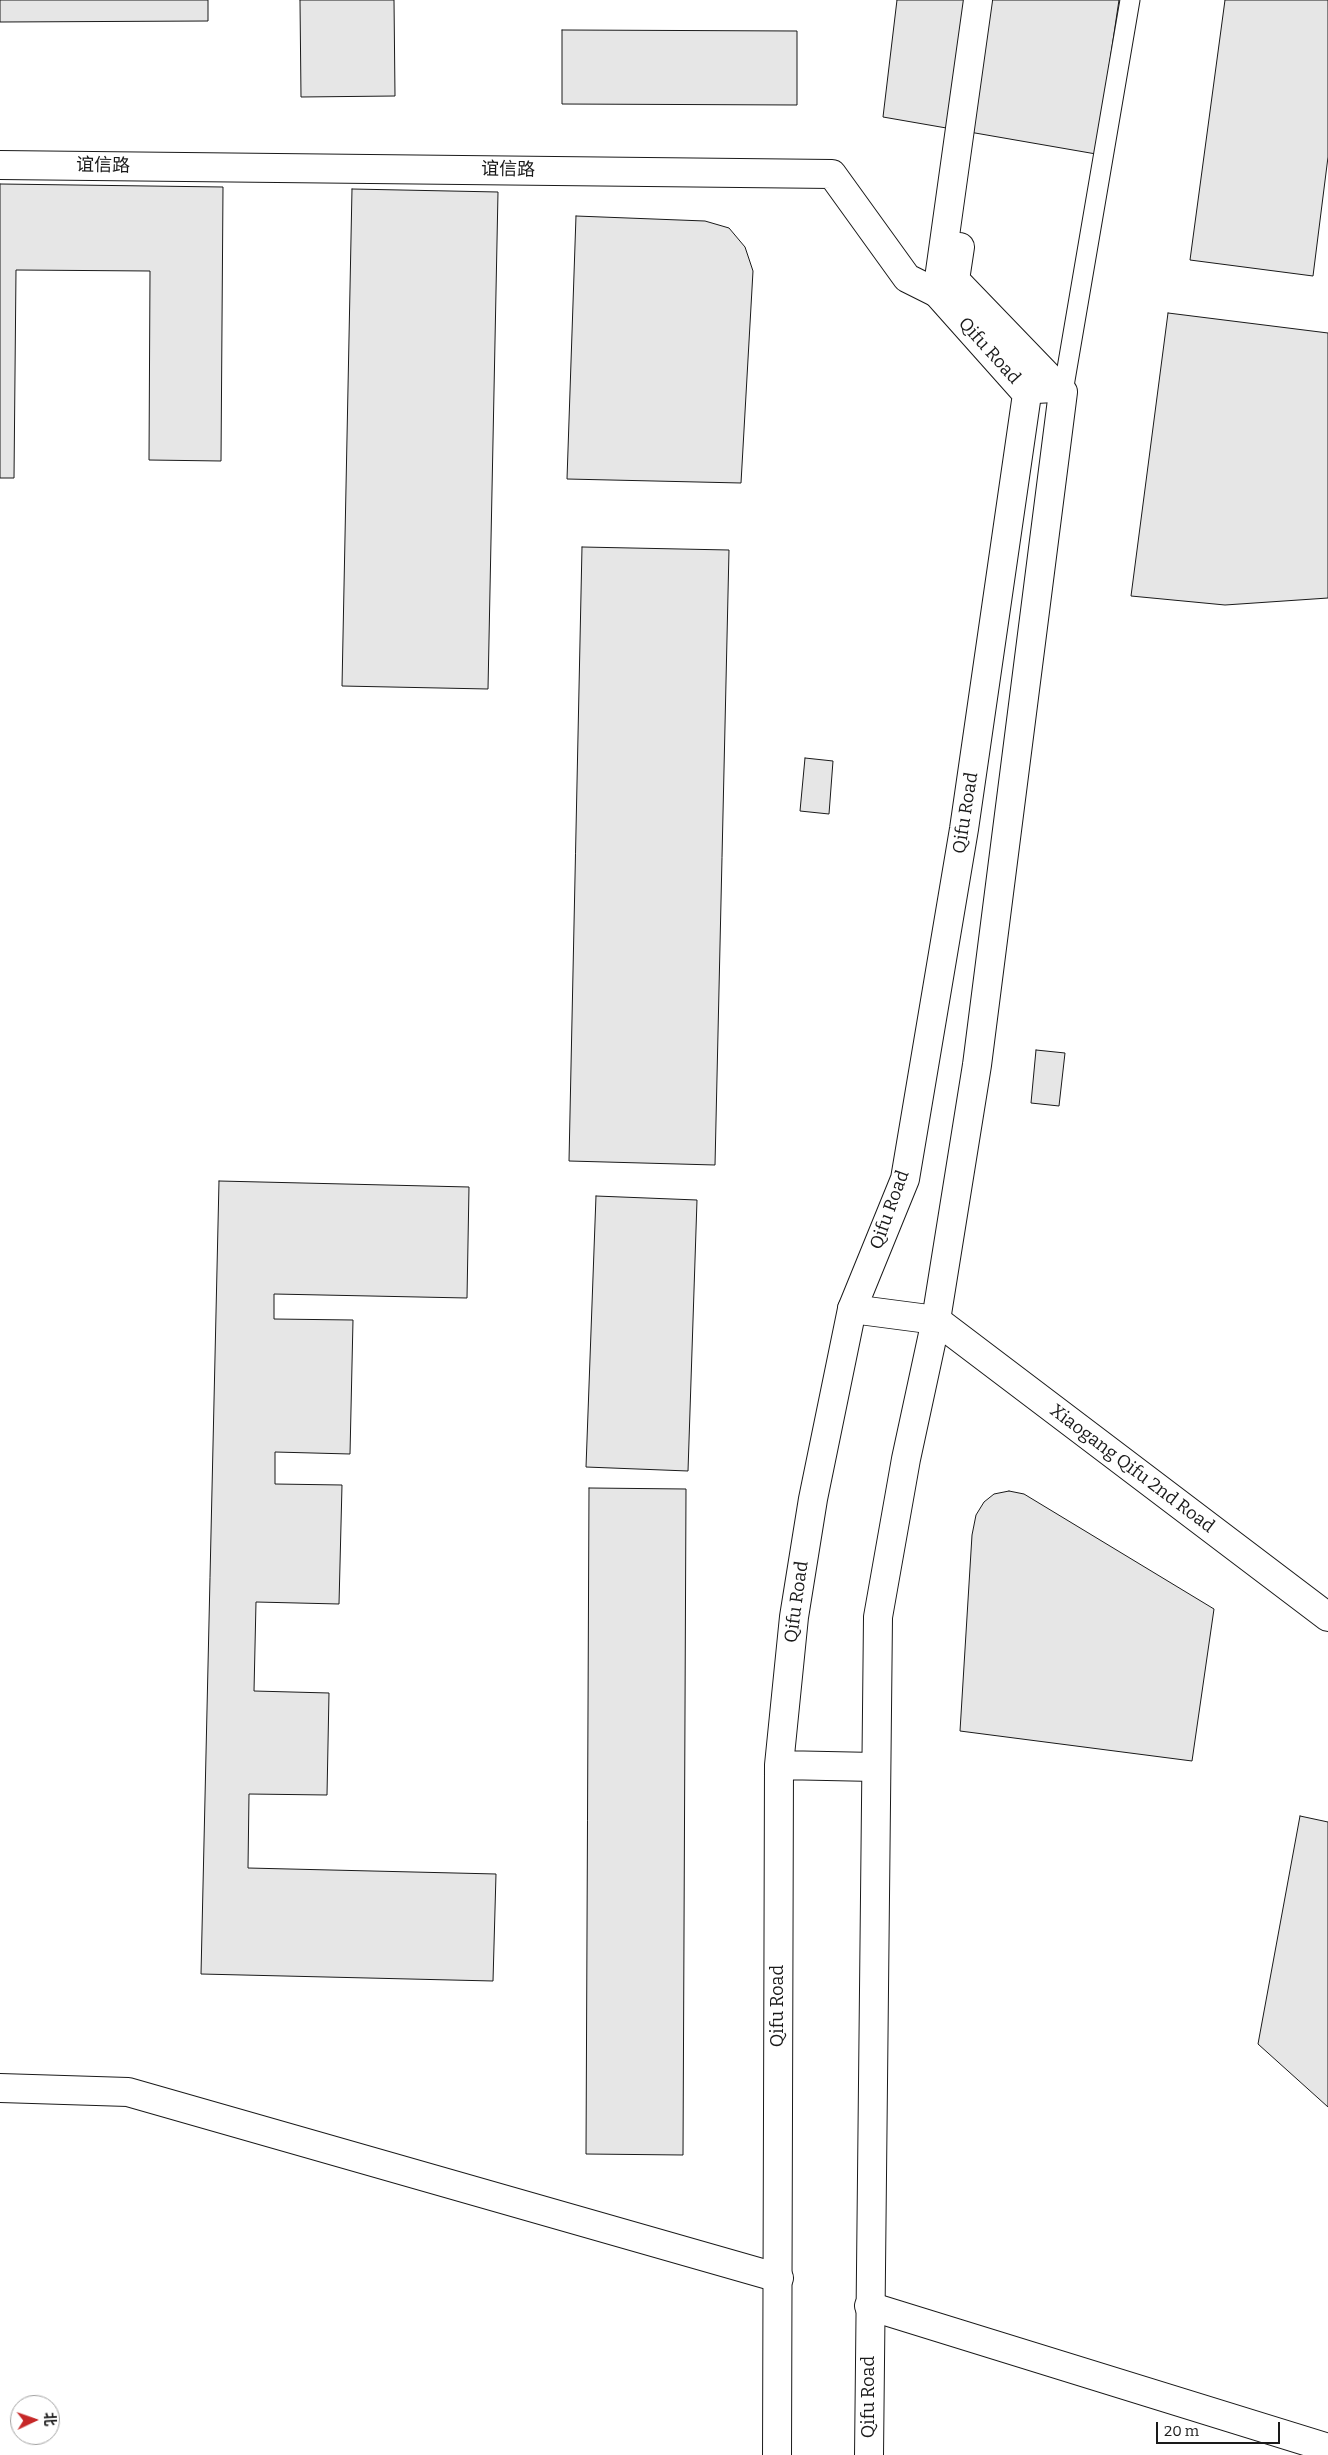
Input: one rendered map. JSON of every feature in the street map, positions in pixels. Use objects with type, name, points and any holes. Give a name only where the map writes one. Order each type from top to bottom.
[{"type":"main road","points":[[946,286],[978,0]]},
{"type":"main road","points":[[946,286],[994,0]]},
{"type":"main road","name":"谊信路","points":[[0,165],[832,174],[907,278],[946,286]]},
{"type":"main road","name":"Qifu Road","points":[[869,2455],[869,2306],[878,1617],[906,1459],[936,1320],[977,1065],[1063,392],[946,286]]},
{"type":"main road","name":"Qifu Road","points":[[777,2455],[779,1765],[794,1617],[813,1499],[852,1309],[905,1179],[964,829],[1027,394],[946,286]]},
{"type":"main road","points":[[852,1309],[936,1320]]},
{"type":"main road","name":"Xiaogang Qifu 2nd Road","points":[[936,1320],[1328,1617]]},
{"type":"main road","points":[[779,1765],[875,1767]]},
{"type":"main road","points":[[0,2088],[128,2092],[779,2278]]},
{"type":"main road","points":[[869,2306],[1328,2448]]},
{"type":"lane","points":[[1027,394],[1063,392],[1130,0]]},
{"type":"building","points":[[0,0],[208,0],[208,21],[0,22]]},
{"type":"building","points":[[300,0],[394,0],[395,96],[301,97]]},
{"type":"building","points":[[897,0],[1119,0],[1096,154],[883,117]]},
{"type":"building","points":[[1225,0],[1328,0],[1328,157],[1313,276],[1190,260]]},
{"type":"building","points":[[562,30],[797,31],[797,105],[562,104]]},
{"type":"building","points":[[0,184],[223,187],[221,461],[149,460],[150,271],[16,270],[14,478],[0,478]]},
{"type":"building","points":[[352,189],[498,192],[488,689],[342,686]]},
{"type":"building","points":[[576,216],[705,221],[729,228],[745,247],[753,271],[741,483],[567,479]]},
{"type":"building","points":[[1168,313],[1328,333],[1328,598],[1225,605],[1131,596]]},
{"type":"building","points":[[582,547],[729,550],[715,1165],[569,1161]]},
{"type":"building","points":[[805,758],[833,761],[829,814],[800,811]]},
{"type":"building","points":[[1036,1050],[1065,1053],[1059,1106],[1031,1103]]},
{"type":"building","points":[[219,1181],[469,1187],[467,1298],[274,1294],[274,1319],[353,1320],[350,1454],[275,1452],[275,1484],[342,1485],[339,1604],[256,1602],[254,1691],[329,1693],[327,1795],[249,1794],[248,1868],[496,1874],[493,1981],[201,1974]]},
{"type":"building","points":[[596,1196],[697,1200],[688,1471],[586,1467]]},
{"type":"building","points":[[589,1488],[686,1489],[683,2155],[586,2154]]},
{"type":"building","points":[[1009,1491],[1024,1494],[1214,1609],[1192,1761],[960,1731],[972,1535],[976,1515],[984,1502],[994,1494]]},
{"type":"building","points":[[1300,1816],[1328,1822],[1328,2107],[1258,2044]]}]
